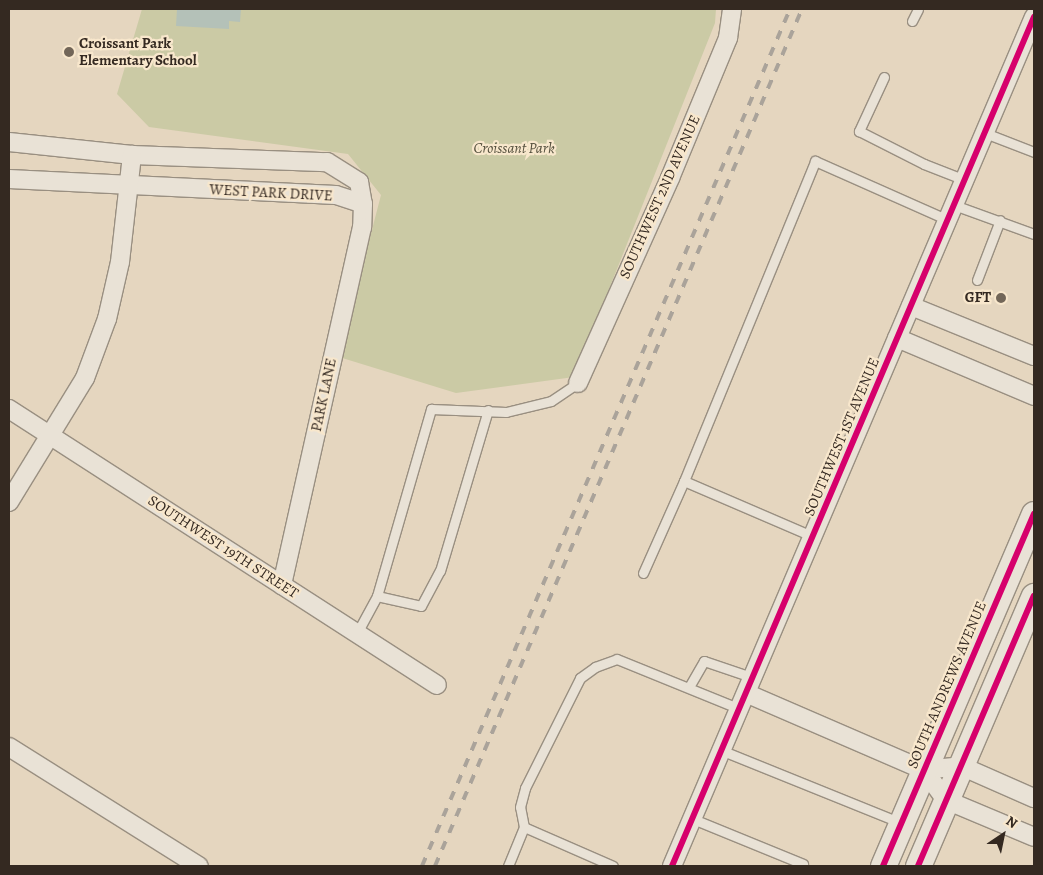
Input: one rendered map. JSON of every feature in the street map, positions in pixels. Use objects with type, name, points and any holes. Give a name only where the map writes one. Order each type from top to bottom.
[{"type":"main road","name":"SOUTH ANDREWS AVENUE","points":[[883,866],[1034,514]]},
{"type":"main road","points":[[918,866],[1034,596]]},
{"type":"street","name":"SOUTHWEST 2ND AVENUE","points":[[578,383],[670,178],[728,38],[732,9]]},
{"type":"street","name":"SOUTHWEST 1ST AVENUE","points":[[672,866],[741,710],[1034,17]]},
{"type":"street","name":"WEST PARK DRIVE","points":[[9,142],[132,155],[327,162],[359,182],[363,204],[336,196],[128,187],[9,178]]},
{"type":"street","points":[[9,502],[85,378],[107,319],[120,262],[132,155]]},
{"type":"street","name":"PARK LANE","points":[[282,586],[362,227],[363,204]]},
{"type":"street","points":[[911,306],[1034,356]]},
{"type":"street","points":[[897,338],[1034,396]]},
{"type":"street","name":"SOUTHWEST 19TH STREET","points":[[9,409],[437,685]]},
{"type":"street","points":[[751,686],[924,770],[946,800],[1034,837]]},
{"type":"street","points":[[9,747],[199,866]]},
{"type":"street","points":[[924,770],[961,766],[1034,798]]},
{"type":"lane","points":[[912,21],[918,9]]},
{"type":"lane","points":[[884,77],[859,131],[924,164],[965,180]]},
{"type":"lane","points":[[985,133],[1034,152]]},
{"type":"lane","points":[[643,573],[684,481],[815,160],[951,212],[1000,220],[1034,234]]},
{"type":"lane","points":[[976,280],[1000,220]]},
{"type":"lane","points":[[357,634],[377,596],[431,409],[506,412],[551,402],[578,383]]},
{"type":"lane","points":[[377,596],[421,606],[440,571],[488,410]]},
{"type":"lane","points":[[684,481],[814,537]]},
{"type":"lane","points":[[508,866],[524,827],[520,807],[525,788],[580,678],[595,667],[617,659],[741,710]]},
{"type":"lane","points":[[688,687],[704,661],[712,661],[751,686]]},
{"type":"lane","points":[[723,751],[901,823]]},
{"type":"lane","points":[[693,819],[803,864]]},
{"type":"lane","points":[[524,827],[613,866]]},
{"type":"green space","name":"Croissant Park","points":[[142,9],[716,9],[715,23],[574,377],[456,393],[339,357],[381,195],[348,154],[149,127],[117,94]]},
{"type":"shaded area","points":[[177,9],[241,9],[240,22],[229,21],[229,29],[176,26]]},
{"type":"railway","points":[[422,866],[790,9]]},
{"type":"railway","points":[[435,866],[802,9]]},
{"type":"cycle path","points":[[672,866],[1034,17]]},
{"type":"cycle path","points":[[883,866],[1034,514]]},
{"type":"cycle path","points":[[918,866],[1034,596]]},
{"type":"place","name":"Croissant Park Elementary School","points":[[69,52]]},
{"type":"place","name":"GFT","points":[[1001,298]]}]
